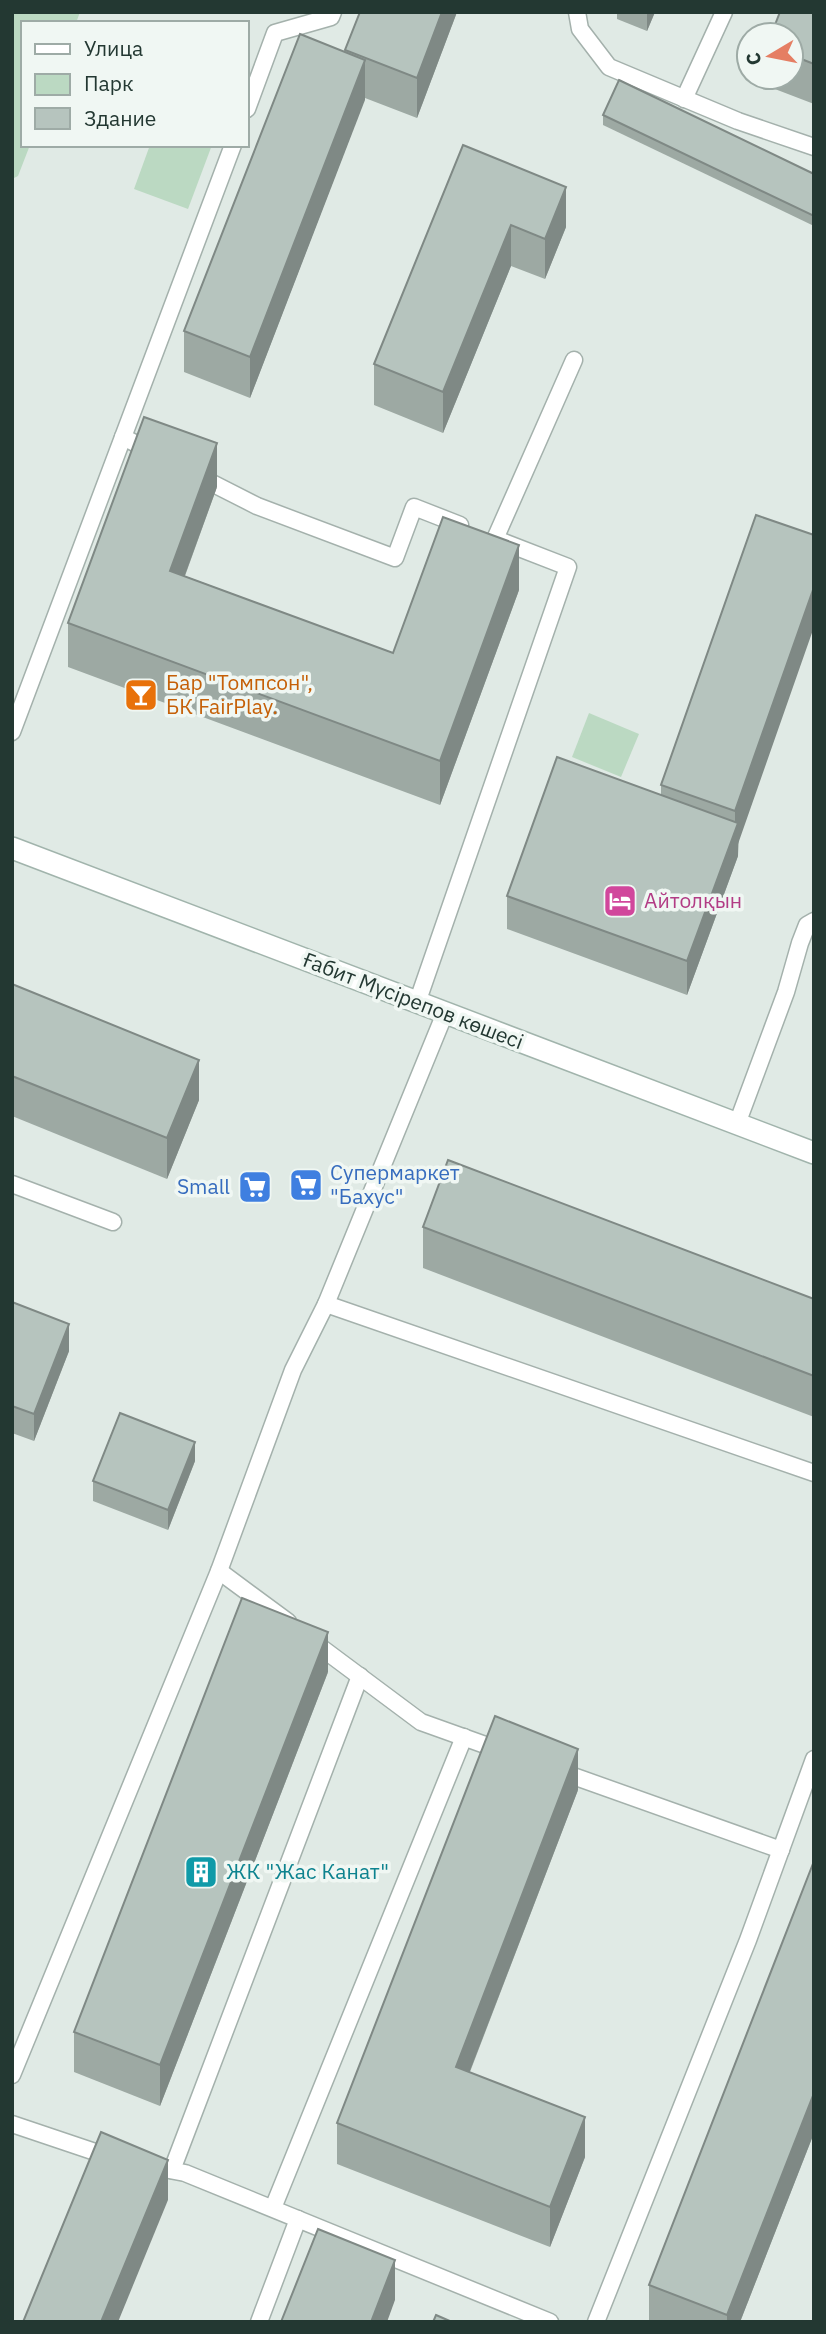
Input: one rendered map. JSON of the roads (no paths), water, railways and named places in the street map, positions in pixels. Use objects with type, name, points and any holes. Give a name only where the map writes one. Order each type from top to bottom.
[{"type":"street","name":"Ғабит Мүсірепов көшесі","points":[[12,848],[814,1153]]},
{"type":"lane","points":[[248,106],[275,33],[331,17],[333,12]]},
{"type":"lane","points":[[577,12],[580,29],[609,67],[738,121],[814,147]]},
{"type":"lane","points":[[684,99],[724,12]]},
{"type":"lane","points":[[12,732],[232,147]]},
{"type":"lane","points":[[484,534],[574,360]]},
{"type":"lane","points":[[123,438],[257,506],[395,558],[414,507],[568,567],[417,1003]]},
{"type":"lane","points":[[737,1124],[786,992],[800,943],[807,925],[814,921]]},
{"type":"lane","points":[[12,2074],[219,1571],[293,1370],[326,1304],[445,1013]]},
{"type":"lane","points":[[12,1184],[113,1222]]},
{"type":"lane","points":[[326,1304],[814,1473]]},
{"type":"lane","points":[[219,1571],[421,1722],[515,1755]]},
{"type":"lane","points":[[172,2170],[360,1676]]},
{"type":"lane","points":[[273,2208],[464,1737]]},
{"type":"lane","points":[[596,2322],[748,1940],[781,1850],[806,1805],[814,1759]]},
{"type":"lane","points":[[540,1765],[781,1850]]},
{"type":"lane","points":[[12,2124],[131,2163],[185,2173],[550,2322]]},
{"type":"lane","points":[[259,2322],[298,2219]]},
{"type":"place","name":"Бар \"Томпсон\", БК FairPlay.","points":[[141,695]]},
{"type":"place","name":"Айтолқын","points":[[620,901]]},
{"type":"place","name":"Супермаркет \"Бахус\"","points":[[306,1185]]},
{"type":"place","name":"Small","points":[[255,1187]]},
{"type":"place","name":"ЖК \"Жас Канат\"","points":[[201,1872]]}]
